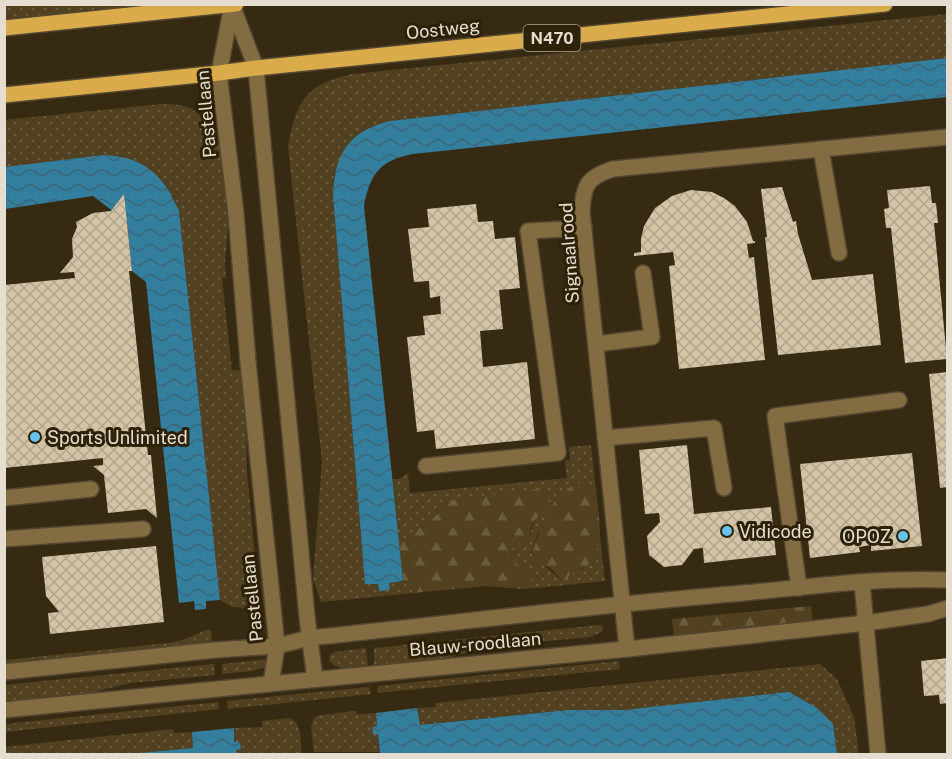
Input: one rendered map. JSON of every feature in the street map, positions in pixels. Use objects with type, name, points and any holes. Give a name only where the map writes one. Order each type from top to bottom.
[{"type":"main road","name":"Oostweg","points":[[4,95],[885,4]]},
{"type":"main road","points":[[4,28],[234,5]]},
{"type":"street","points":[[234,5],[256,68],[309,639],[315,679]]},
{"type":"street","name":"Pastellaan","points":[[234,5],[219,74],[236,214],[248,362],[277,646],[271,684]]},
{"type":"street","name":"Signaalrood","points":[[627,649],[584,228],[583,195],[589,181],[597,173],[613,169],[948,136]]},
{"type":"street","points":[[821,148],[839,253]]},
{"type":"street","points":[[426,466],[558,453],[528,231],[584,228]]},
{"type":"street","points":[[596,344],[652,337],[643,273]]},
{"type":"street","points":[[799,588],[776,416],[899,400]]},
{"type":"street","points":[[605,438],[714,429],[724,488]]},
{"type":"street","points":[[4,498],[91,489]]},
{"type":"street","points":[[4,539],[142,529]]},
{"type":"street","name":"Blauw-roodlaan","points":[[4,672],[215,650],[277,646],[309,639],[622,603],[862,583],[922,579],[948,580]]},
{"type":"street","points":[[862,583],[878,754]]},
{"type":"street","name":"Blauw-roodlaan","points":[[4,710],[627,649],[866,623],[928,614],[948,608]]},
{"type":"green space","points":[[5,4],[144,4],[144,5],[5,19]]},
{"type":"green space","points":[[947,14],[947,58],[390,121],[334,174],[333,195],[365,583],[378,584],[378,591],[389,583],[409,581],[413,593],[321,602],[313,579],[322,461],[288,147],[300,106],[314,89],[336,78],[352,74]]},
{"type":"green space","points":[[161,104],[181,105],[192,109],[213,126],[220,139],[229,213],[226,278],[222,278],[232,370],[245,371],[247,472],[260,609],[232,607],[220,600],[179,211],[173,196],[103,155],[5,167],[4,120]]},
{"type":"green space","points":[[591,445],[596,490],[584,482],[537,534],[532,555],[564,581],[575,571],[584,568],[597,548],[599,527],[605,581],[536,588],[527,573],[513,561],[510,552],[516,544],[529,540],[534,520],[547,489],[448,501],[438,514],[399,544],[393,479],[399,479],[408,473],[410,493],[567,478],[565,461],[570,460],[569,447]]},
{"type":"green space","points":[[584,482],[596,490],[600,527],[598,547],[592,562],[574,572],[564,581],[550,568],[536,563],[532,555],[543,522],[556,500],[573,485]]},
{"type":"green space","points":[[547,489],[550,499],[531,526],[529,540],[516,544],[510,552],[513,561],[527,573],[536,588],[487,586],[413,593],[409,581],[403,581],[399,544],[438,514],[448,501]]},
{"type":"green space","points":[[811,606],[813,623],[674,636],[672,619]]},
{"type":"green space","points":[[602,626],[603,631],[591,637],[495,646],[442,659],[374,665],[374,648]]},
{"type":"green space","points":[[211,630],[212,643],[15,665],[5,663],[5,660],[168,643],[183,640]]},
{"type":"green space","points":[[366,648],[368,666],[341,668],[329,660],[330,655],[334,652]]},
{"type":"green space","points":[[269,660],[268,666],[252,671],[222,674],[222,664]]},
{"type":"green space","points":[[619,661],[620,669],[377,693],[378,686]]},
{"type":"green space","points":[[213,664],[215,675],[132,683],[83,697],[5,701],[4,685]]},
{"type":"green space","points":[[820,664],[837,679],[854,717],[859,754],[837,754],[833,724],[624,710],[568,710],[420,725],[417,708],[436,707],[435,703]]},
{"type":"green space","points":[[369,687],[371,694],[228,709],[227,701]]},
{"type":"green space","points":[[218,702],[219,709],[5,732],[5,724]]},
{"type":"green space","points":[[356,711],[357,714],[376,713],[377,726],[372,727],[378,733],[379,752],[314,752],[311,727],[314,718],[319,715]]},
{"type":"green space","points":[[289,718],[299,728],[302,754],[236,754],[236,750],[241,748],[240,742],[234,742],[234,728],[262,727],[262,721]]},
{"type":"green space","points":[[173,729],[174,733],[192,732],[194,748],[129,754],[5,754],[4,747]]},
{"type":"water","points":[[947,58],[947,97],[413,154],[392,160],[378,170],[366,195],[364,206],[403,581],[389,583],[390,590],[379,591],[378,584],[365,584],[333,195],[334,180],[341,156],[346,146],[354,138],[364,131],[390,121]]},
{"type":"water","points":[[103,155],[130,159],[150,170],[166,187],[179,211],[220,600],[206,601],[206,609],[195,610],[194,601],[179,603],[146,282],[132,271],[127,222],[93,196],[5,209],[5,167]]},
{"type":"water","points":[[789,692],[817,708],[833,724],[837,754],[380,754],[378,734],[373,734],[372,727],[377,726],[376,713],[417,708],[420,725],[568,710],[624,710]]},
{"type":"water","points":[[234,728],[234,742],[240,742],[241,749],[236,750],[236,754],[129,754],[193,748],[192,732]]},
{"type":"building","points":[[930,186],[932,203],[936,203],[938,223],[934,223],[947,359],[905,363],[891,228],[886,228],[884,209],[889,208],[887,190]]},
{"type":"building","points":[[782,187],[793,222],[796,221],[812,280],[873,274],[881,345],[778,355],[761,189]]},
{"type":"building","points":[[691,190],[712,192],[724,198],[735,206],[747,222],[753,241],[755,241],[755,243],[747,244],[749,258],[754,257],[765,360],[679,369],[669,266],[675,265],[673,252],[634,256],[634,253],[641,252],[644,226],[655,208],[672,196]]},
{"type":"building","points":[[124,194],[132,271],[129,271],[148,455],[151,455],[157,518],[146,509],[108,513],[104,475],[93,466],[103,465],[103,458],[4,468],[4,285],[75,278],[74,272],[60,273],[73,257],[72,239],[77,227],[76,222],[93,213],[111,211]]},
{"type":"building","points":[[476,204],[478,222],[493,221],[495,239],[515,237],[520,288],[499,290],[503,329],[480,331],[483,367],[527,362],[535,439],[436,449],[434,430],[417,432],[407,337],[425,335],[423,316],[441,314],[440,296],[430,298],[429,281],[414,282],[408,229],[429,227],[427,209]]},
{"type":"building","points":[[948,372],[948,487],[940,488],[929,374]]},
{"type":"building","points":[[687,445],[694,514],[771,507],[776,555],[704,563],[703,548],[694,549],[682,565],[664,567],[649,555],[647,536],[660,522],[659,513],[645,514],[639,450]]},
{"type":"building","points":[[912,453],[922,546],[871,551],[871,545],[859,547],[860,552],[810,558],[800,464]]},
{"type":"building","points":[[156,546],[164,622],[50,634],[48,613],[59,612],[46,596],[42,557]]},
{"type":"building","points":[[948,658],[948,703],[940,704],[939,695],[924,696],[921,661]]},
{"type":"place","name":"Sports Unlimited","points":[[35,437]]},
{"type":"place","name":"Vidicode","points":[[727,531]]},
{"type":"place","name":"OPOZ","points":[[903,536]]}]
